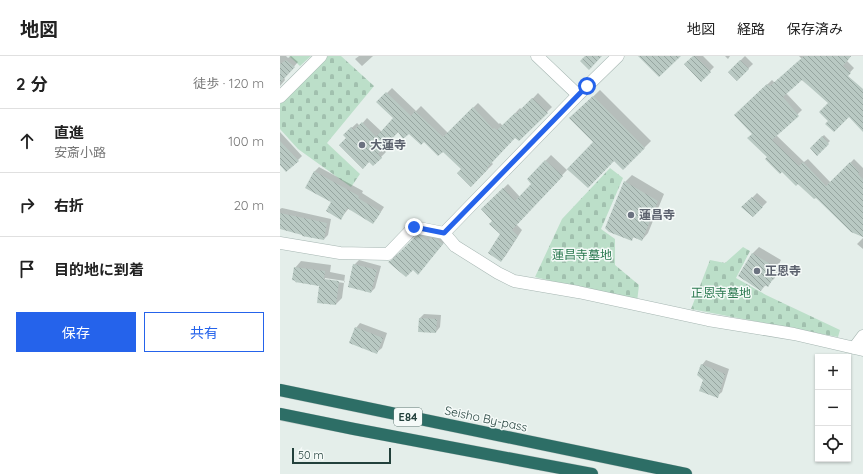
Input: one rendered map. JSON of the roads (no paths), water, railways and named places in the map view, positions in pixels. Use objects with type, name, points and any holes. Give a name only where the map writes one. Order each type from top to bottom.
[{"type":"highway","name":"Seisho By-pass","points":[[280,390],[686,474]]},
{"type":"highway","name":"E84","points":[[280,414],[592,474]]},
{"type":"highway","name":"E84","points":[[280,419],[354,429]]},
{"type":"street","points":[[280,97],[321,56]]},
{"type":"street","points":[[537,56],[578,95]]},
{"type":"street","points":[[444,233],[618,56]]},
{"type":"street","points":[[280,244],[340,253],[388,254],[414,227],[444,233],[454,246],[492,270],[514,281],[578,292],[708,320],[794,334],[858,349],[863,336]]},
{"type":"place","name":"大蓮寺","points":[[362,145]]},
{"type":"place","name":"蓮昌寺","points":[[631,215]]},
{"type":"place","name":"正恩寺","points":[[757,271]]},
{"type":"park label","name":"蓮昌寺墓地","points":[[582,255]]},
{"type":"park label","name":"正恩寺墓地","points":[[721,293]]}]
